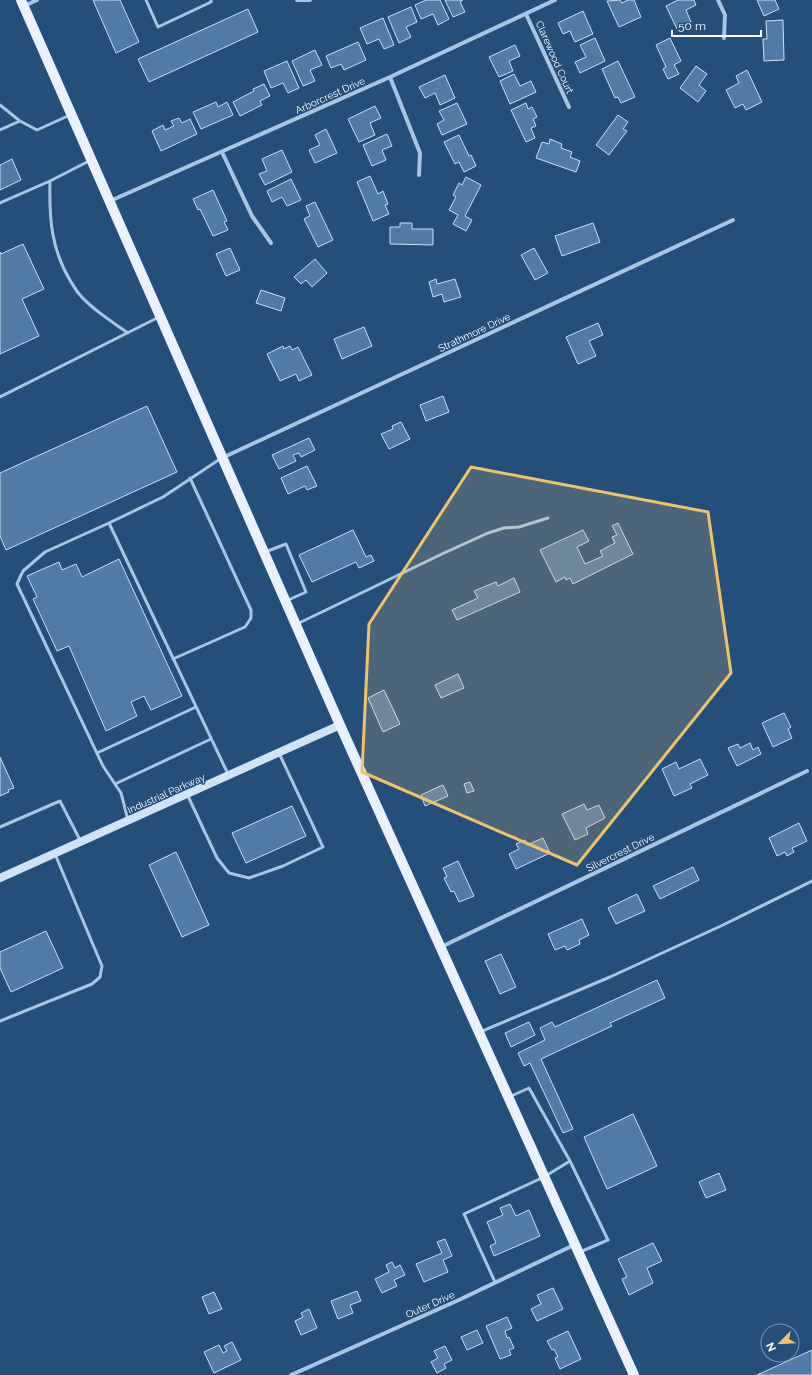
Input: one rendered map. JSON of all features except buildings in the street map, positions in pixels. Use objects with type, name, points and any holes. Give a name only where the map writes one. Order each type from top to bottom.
[{"type":"main road","points":[[22,3],[340,725],[634,1375]]},
{"type":"street","points":[[22,3],[37,0]]},
{"type":"street","points":[[297,0],[310,0]]},
{"type":"street","name":"Arborcrest Drive","points":[[110,201],[390,77],[554,0]]},
{"type":"street","points":[[718,0],[725,15],[724,38]]},
{"type":"street","name":"Clarewood Court","points":[[526,14],[569,107]]},
{"type":"street","points":[[390,77],[420,153],[419,175]]},
{"type":"street","points":[[222,152],[252,216],[271,243]]},
{"type":"street","name":"Strathmore Drive","points":[[222,458],[733,220]]},
{"type":"street","name":"Industrial Parkway","points":[[0,878],[340,725]]},
{"type":"street","name":"Silvercrest Drive","points":[[440,948],[807,771]]},
{"type":"street","name":"Outer Drive","points":[[291,1375],[495,1282],[576,1249]]},
{"type":"lane","points":[[146,0],[158,27],[212,2],[210,0]]},
{"type":"lane","points":[[0,106],[20,121],[37,130],[71,114]]},
{"type":"lane","points":[[0,130],[20,121]]},
{"type":"lane","points":[[0,204],[92,160]]},
{"type":"lane","points":[[50,181],[49,207],[52,234],[58,257],[79,295],[99,313],[128,333]]},
{"type":"lane","points":[[0,397],[160,317]]},
{"type":"lane","points":[[129,820],[121,793],[103,766],[16,584],[22,571],[45,552],[163,497],[222,458]]},
{"type":"lane","points":[[173,659],[245,627],[251,618],[251,610],[190,478]]},
{"type":"lane","points":[[296,625],[476,539],[504,528],[519,527],[548,518]]},
{"type":"lane","points":[[109,523],[229,775]]},
{"type":"lane","points":[[264,553],[286,544],[306,592],[285,601]]},
{"type":"lane","points":[[97,753],[196,707]]},
{"type":"lane","points":[[115,784],[211,739]]},
{"type":"lane","points":[[187,794],[217,858],[229,873],[249,878],[283,866],[323,847],[278,753]]},
{"type":"lane","points":[[0,827],[60,801],[81,842]]},
{"type":"lane","points":[[0,1021],[92,984],[100,977],[102,966],[55,854]]},
{"type":"lane","points":[[478,1033],[617,974],[723,925],[812,881]]},
{"type":"lane","points":[[508,1098],[529,1088],[570,1161],[608,1240],[576,1249]]},
{"type":"lane","points":[[495,1282],[464,1214],[544,1177],[570,1161]]},
{"type":"highlighted area","points":[[471,467],[708,512],[731,673],[577,865],[362,772],[369,624]]}]
